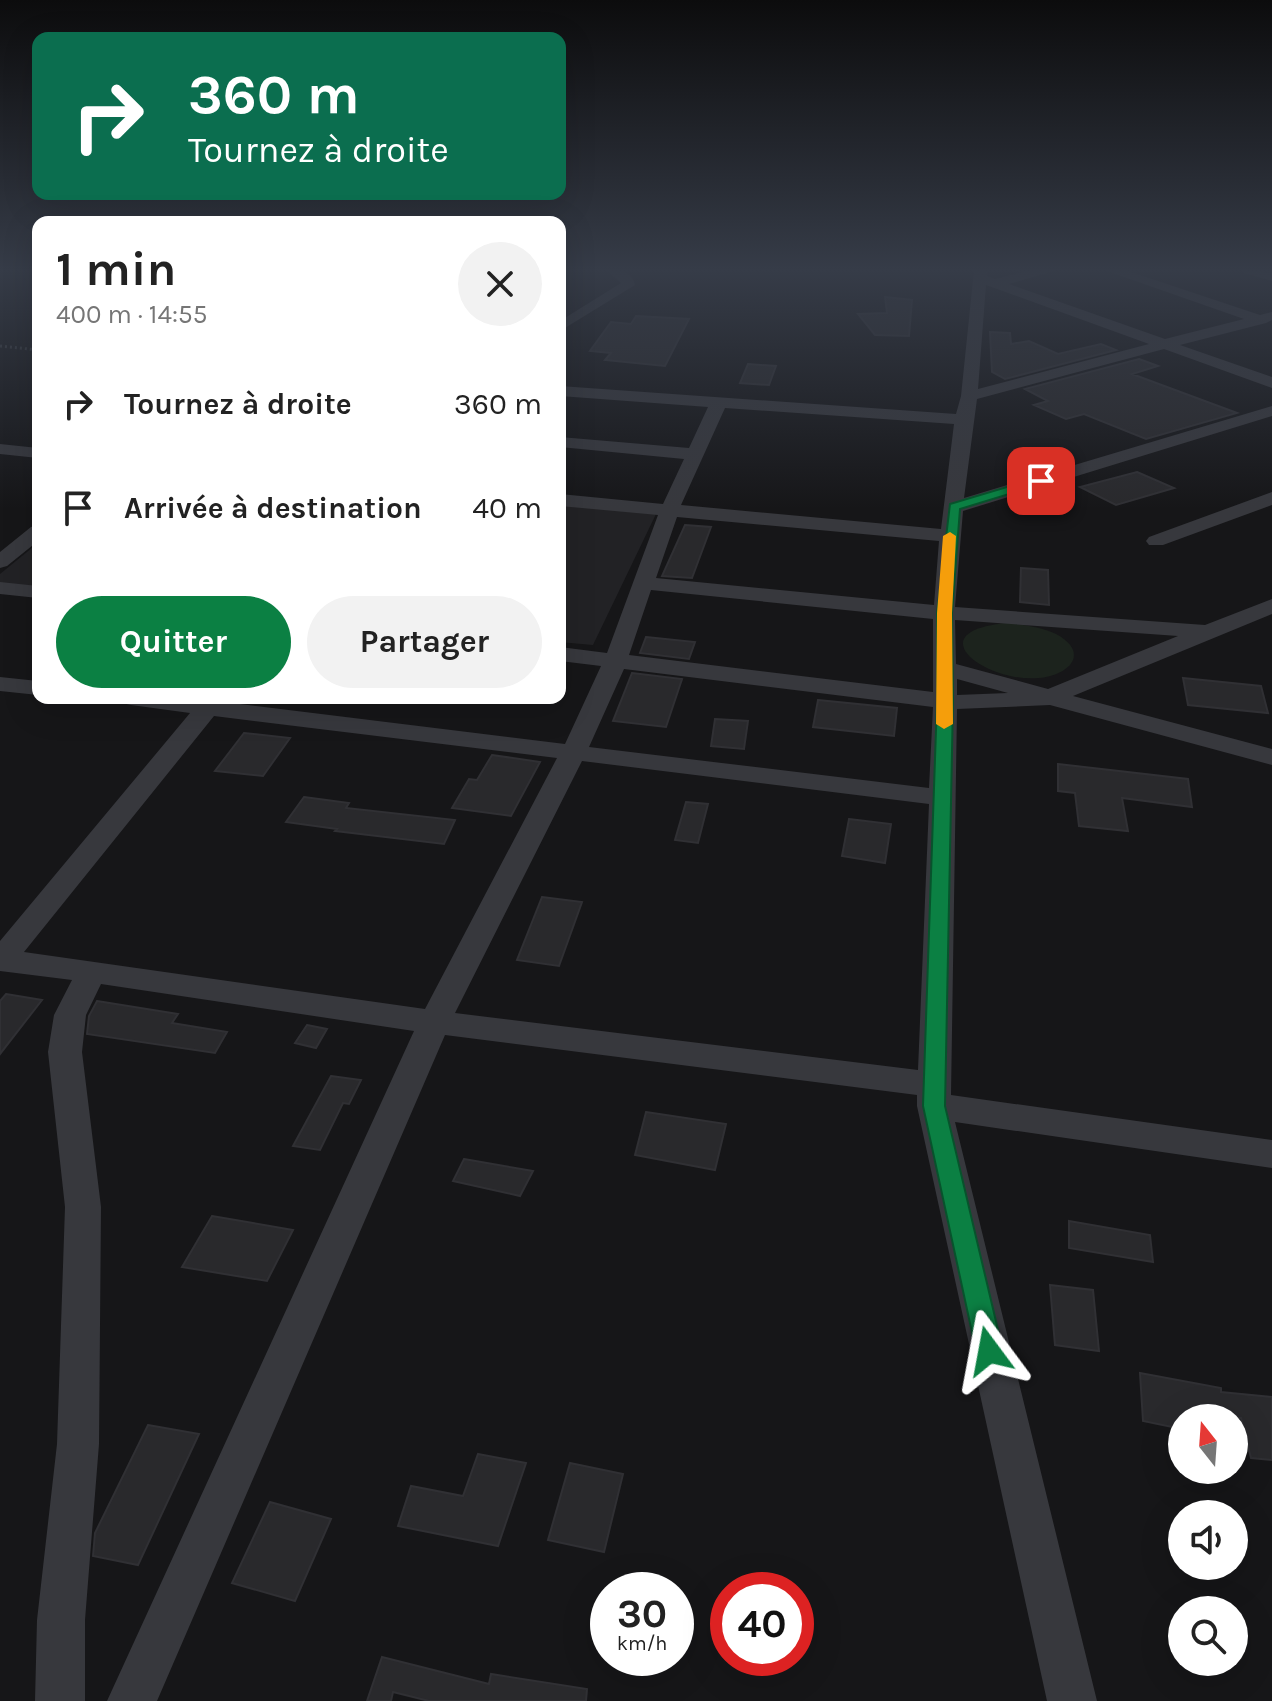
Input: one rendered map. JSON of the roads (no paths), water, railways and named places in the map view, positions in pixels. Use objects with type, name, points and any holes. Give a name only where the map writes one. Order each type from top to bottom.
[{"type":"street","points":[[974,349],[952,521],[944,613],[945,701],[934,1095],[1020,1489],[1072,1701]]},
{"type":"street","points":[[566,391],[718,404],[966,408],[1155,349]]},
{"type":"street","points":[[1176,349],[1272,383]]},
{"type":"street","points":[[132,1701],[434,1022],[573,753],[615,662],[669,511],[718,404]]},
{"type":"street","points":[[566,501],[669,511],[952,521],[1272,411]]},
{"type":"street","points":[[566,443],[693,454]]},
{"type":"street","points":[[0,449],[32,452]]},
{"type":"street","points":[[1156,541],[1272,498]]},
{"type":"street","points":[[0,562],[32,536]]},
{"type":"street","points":[[643,583],[944,613],[1210,631]]},
{"type":"street","points":[[0,588],[32,591]]},
{"type":"street","points":[[566,655],[975,703],[1047,698],[1272,606]]},
{"type":"street","points":[[945,668],[1047,698],[1162,724],[1272,757]]},
{"type":"street","points":[[0,684],[32,687]]},
{"type":"street","points":[[1,960],[210,704]]},
{"type":"street","points":[[226,704],[573,753],[942,798]]},
{"type":"street","points":[[1,960],[934,1095],[1272,1154]]},
{"type":"street","points":[[60,1701],[61,1620],[78,1444],[83,1207],[65,1052],[70,1015],[92,972]]}]
